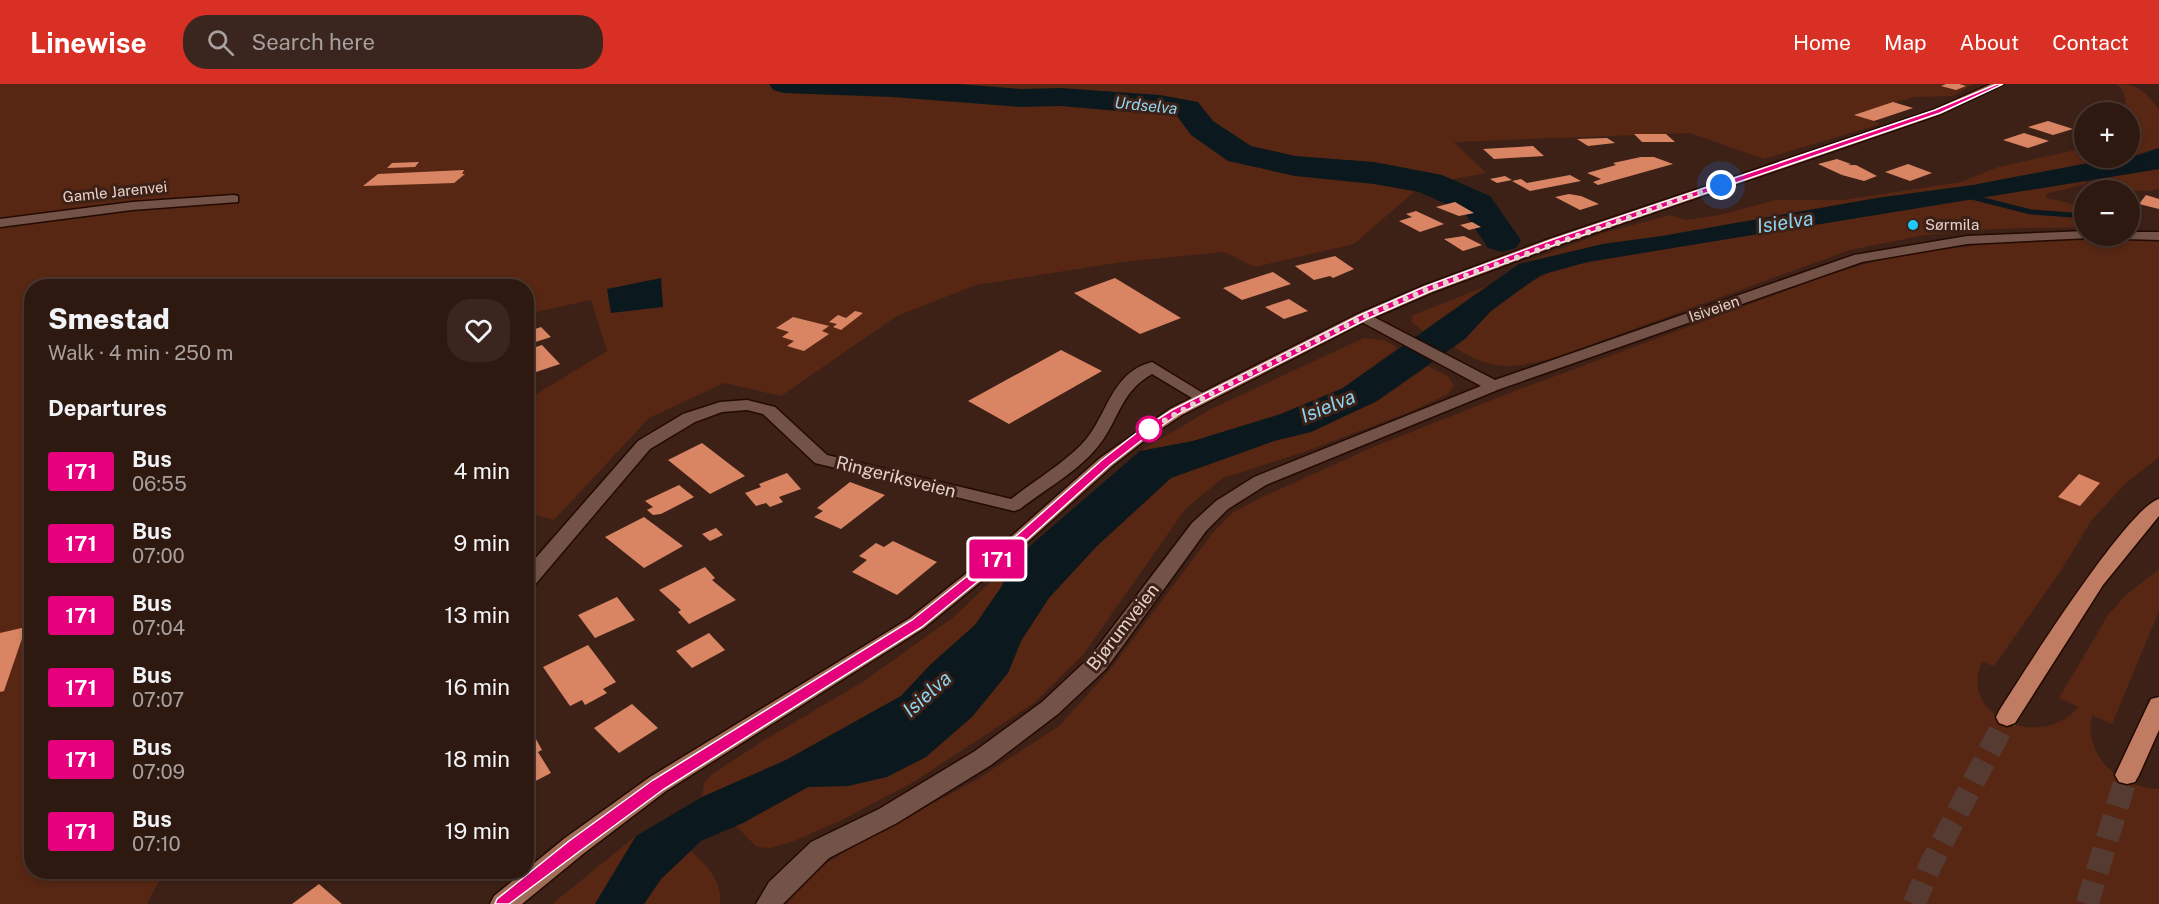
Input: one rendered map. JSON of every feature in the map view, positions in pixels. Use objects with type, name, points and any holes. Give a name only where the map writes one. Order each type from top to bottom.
[{"type":"highway","points":[[2007,717],[2084,598],[2159,506]]},
{"type":"highway","points":[[2127,775],[2159,705]]},
{"type":"main road","points":[[534,879],[658,784],[917,623],[1004,553],[1134,441],[1203,398],[1363,317],[1489,265],[1937,112],[1999,84]]},
{"type":"main road","points":[[503,904],[534,879]]},
{"type":"street","name":"Gamle Jarenvei","points":[[0,223],[132,206],[234,199]]},
{"type":"street","name":"Isiveien","points":[[1494,386],[1859,258],[1967,240],[2074,235]]},
{"type":"street","points":[[2140,236],[2159,236]]},
{"type":"street","points":[[1363,317],[1494,386]]},
{"type":"street","name":"Ringeriksveien","points":[[534,573],[644,445],[689,418],[720,407],[747,405],[769,411],[820,459],[1014,506],[1088,448],[1101,429],[1116,398],[1131,379],[1152,367],[1203,398]]},
{"type":"street","name":"Bjørumveien","points":[[770,904],[778,890],[820,850],[888,816],[983,758],[1050,708],[1098,663],[1199,527],[1222,505],[1260,481],[1494,386]]},
{"type":"shaded area","points":[[0,84],[1974,84],[1953,96],[1914,97],[1856,114],[1880,124],[1764,159],[1690,133],[1454,142],[1486,173],[1422,185],[1354,244],[1255,267],[1224,252],[1122,262],[976,285],[897,316],[781,396],[724,383],[649,418],[554,520],[534,515],[534,396],[607,351],[591,300],[534,312],[534,279],[24,279],[24,879],[160,879],[147,904],[0,904]]},
{"type":"shaded area","points":[[2117,84],[2137,87],[2159,109],[2159,148],[2140,153],[2140,102],[2125,102],[2123,91]]},
{"type":"shaded area","points":[[2074,150],[2074,166],[1973,185],[1877,198],[1662,236],[1603,244],[1519,264],[1603,233],[1670,215],[1686,220],[1719,215],[1776,200],[1843,200],[1961,182],[1998,167]]},
{"type":"shaded area","points":[[2159,169],[2159,189],[2140,191],[2140,180],[2096,179]]},
{"type":"shaded area","points":[[2074,183],[2074,187],[2045,194],[2047,198],[2074,204],[2074,227],[1994,229],[1925,235],[1850,250],[1557,357],[1528,364],[1504,366],[1492,364],[1480,361],[1454,347],[1486,315],[1516,291],[1563,267],[1816,223]]},
{"type":"shaded area","points":[[2031,239],[2074,239],[2074,246],[2140,246],[2140,240],[2159,240],[2159,457],[2127,482],[2091,521],[2060,572],[1994,666],[1982,662],[1977,681],[1981,698],[1992,712],[2007,722],[2025,727],[2044,727],[2063,720],[2078,707],[2059,698],[2108,615],[2125,596],[2159,569],[2159,611],[2112,724],[2092,715],[2091,730],[2093,744],[2107,767],[2130,783],[2159,789],[2159,904],[787,904],[812,872],[861,842],[976,780],[1059,726],[1109,671],[1211,535],[1232,513],[1371,448],[1517,390],[1826,276],[1894,255]]},
{"type":"shaded area","points":[[1487,286],[1423,331],[1411,322],[1413,315]]},
{"type":"shaded area","points":[[1364,338],[1384,340],[1398,348],[1343,388],[1281,414],[1193,441],[1140,451],[1211,409]]},
{"type":"shaded area","points":[[1428,366],[1448,376],[1454,386],[1448,394],[1412,411],[1307,451],[1223,478],[1186,508],[1083,655],[1034,703],[915,781],[842,820],[794,841],[770,848],[757,847],[736,826],[808,787],[848,786],[1008,673],[1021,641],[1048,598],[1097,546],[1171,478],[1274,441],[1311,432],[1377,401]]},
{"type":"shaded area","points":[[1009,564],[1002,586],[975,625],[931,664],[901,696],[786,760],[702,797],[704,783],[712,774],[864,681],[955,616]]},
{"type":"shaded area","points":[[636,836],[595,904],[552,904]]},
{"type":"shaded area","points":[[691,851],[708,868],[716,881],[720,904],[644,904],[661,879]]},
{"type":"water","name":"Isielva","points":[[2159,148],[2159,169],[2091,180],[2074,180],[2074,183],[1587,262],[1541,275],[1491,311],[1465,339],[1377,401],[1311,432],[1274,441],[1171,478],[1097,546],[1049,598],[1021,641],[1008,673],[972,717],[926,757],[887,777],[848,786],[808,787],[743,823],[701,841],[661,879],[644,904],[595,904],[636,836],[702,797],[786,760],[901,696],[931,664],[975,625],[1002,586],[1009,564],[1140,451],[1193,441],[1281,414],[1343,388],[1519,264],[1603,244],[1662,236],[1877,198],[1973,185],[2074,166],[2074,168],[2140,168],[2140,155]]},
{"type":"water","points":[[661,278],[663,307],[611,313],[607,289]]},
{"type":"building","points":[[1946,84],[1966,86],[1956,90],[1941,86]]},
{"type":"building","points":[[1893,102],[1913,108],[1874,121],[1854,115]]},
{"type":"building","points":[[2048,121],[2073,129],[2053,135],[2028,127]]},
{"type":"building","points":[[2024,133],[2049,141],[2028,148],[2003,140]]},
{"type":"building","points":[[1634,134],[1666,134],[1675,142],[1642,142]]},
{"type":"building","points":[[1607,138],[1615,143],[1588,146],[1577,139]]},
{"type":"building","points":[[1533,146],[1544,156],[1494,159],[1483,149]]},
{"type":"building","points":[[1641,157],[1654,157],[1673,164],[1598,185],[1593,182],[1601,179],[1587,173],[1616,165],[1613,163]]},
{"type":"building","points":[[1837,159],[1851,164],[1848,165],[1856,165],[1877,176],[1864,181],[1842,175],[1818,164]]},
{"type":"building","points":[[419,162],[415,167],[387,168],[392,163]]},
{"type":"building","points":[[1908,164],[1932,173],[1910,181],[1885,172]]},
{"type":"building","points":[[464,170],[462,174],[465,174],[454,183],[363,186],[378,174]]},
{"type":"building","points":[[1570,175],[1581,181],[1530,191],[1512,181],[1521,179],[1527,183]]},
{"type":"building","points":[[1505,176],[1512,180],[1497,183],[1490,179]]},
{"type":"building","points":[[1569,194],[1581,196],[1599,204],[1580,210],[1555,197]]},
{"type":"building","points":[[2146,195],[2159,199],[2159,209],[2140,204]]},
{"type":"building","points":[[1455,202],[1474,213],[1459,216],[1436,207]]},
{"type":"building","points":[[1416,211],[1444,224],[1420,232],[1399,221],[1412,217],[1406,214]]},
{"type":"building","points":[[1472,222],[1481,227],[1469,230],[1460,225]]},
{"type":"building","points":[[1464,236],[1482,245],[1463,251],[1444,239]]},
{"type":"building","points":[[1335,256],[1354,269],[1333,278],[1330,276],[1314,280],[1295,266]]},
{"type":"building","points":[[1273,272],[1291,284],[1242,300],[1223,288]]},
{"type":"building","points":[[1115,278],[1181,318],[1140,334],[1074,293]]},
{"type":"building","points":[[1289,299],[1308,311],[1284,319],[1265,307]]},
{"type":"building","points":[[855,311],[863,313],[841,330],[833,327],[837,324],[829,322],[838,315],[846,318]]},
{"type":"building","points":[[793,317],[829,326],[822,331],[829,334],[804,351],[787,346],[794,341],[782,337],[789,332],[776,328]]},
{"type":"building","points":[[541,327],[551,337],[534,342],[534,329]]},
{"type":"building","points":[[542,345],[560,364],[534,373],[534,348]]},
{"type":"building","points":[[1061,350],[1102,371],[1009,424],[968,401]]},
{"type":"building","points":[[702,443],[745,476],[710,494],[668,460]]},
{"type":"building","points":[[787,473],[801,489],[779,497],[783,502],[770,507],[766,503],[756,506],[745,493],[761,487],[759,484]]},
{"type":"building","points":[[2079,474],[2100,483],[2080,506],[2058,497]]},
{"type":"building","points":[[850,482],[885,495],[841,529],[814,517],[823,511],[817,508]]},
{"type":"building","points":[[679,485],[694,497],[661,514],[653,515],[647,510],[653,507],[645,501]]},
{"type":"building","points":[[644,517],[683,546],[644,568],[605,537]]},
{"type":"building","points":[[716,528],[723,535],[710,541],[702,534]]},
{"type":"building","points":[[893,541],[937,562],[897,595],[852,572],[867,560],[859,556],[876,543],[884,547]]},
{"type":"building","points":[[705,567],[715,578],[712,580],[736,600],[689,624],[678,612],[681,610],[659,590]]},
{"type":"building","points":[[617,597],[635,620],[595,638],[578,615]]},
{"type":"building","points":[[24,627],[4,691],[0,692],[0,633]]},
{"type":"building","points":[[709,633],[725,650],[692,668],[676,651]]},
{"type":"building","points":[[588,645],[616,682],[603,689],[607,693],[585,705],[582,700],[570,706],[543,667]]},
{"type":"building","points":[[632,704],[658,728],[619,753],[594,728]]},
{"type":"building","points":[[534,735],[542,750],[538,752],[551,773],[534,782]]},
{"type":"building","points":[[319,884],[342,904],[292,904]]},
{"type":"waterway","name":"Urdselva","points":[[784,84],[892,88],[1021,98],[1060,97],[1160,104],[1187,109],[1202,128],[1240,154],[1295,166],[1374,173],[1429,183],[1477,204],[1502,240]]},
{"type":"waterway","points":[[1964,195],[2031,212],[2074,215]]},
{"type":"tunnel","points":[[1914,904],[1931,864],[2007,717]]},
{"type":"tunnel","points":[[2087,904],[2127,775]]},
{"type":"bus line","name":"171","points":[[534,879],[658,784],[884,646],[917,623],[1004,553],[1106,462],[1143,433],[1176,412],[1363,317],[1428,289],[1554,242],[1937,112],[1968,100],[1999,84]]},
{"type":"bus line","name":"171","points":[[503,904],[534,879]]},
{"type":"place","name":"Sørmila","points":[[1913,225]]},
{"type":"route","points":[[1149,429],[1143,433],[1223,387],[1363,317],[1428,289],[1489,265],[1721,185]]}]
